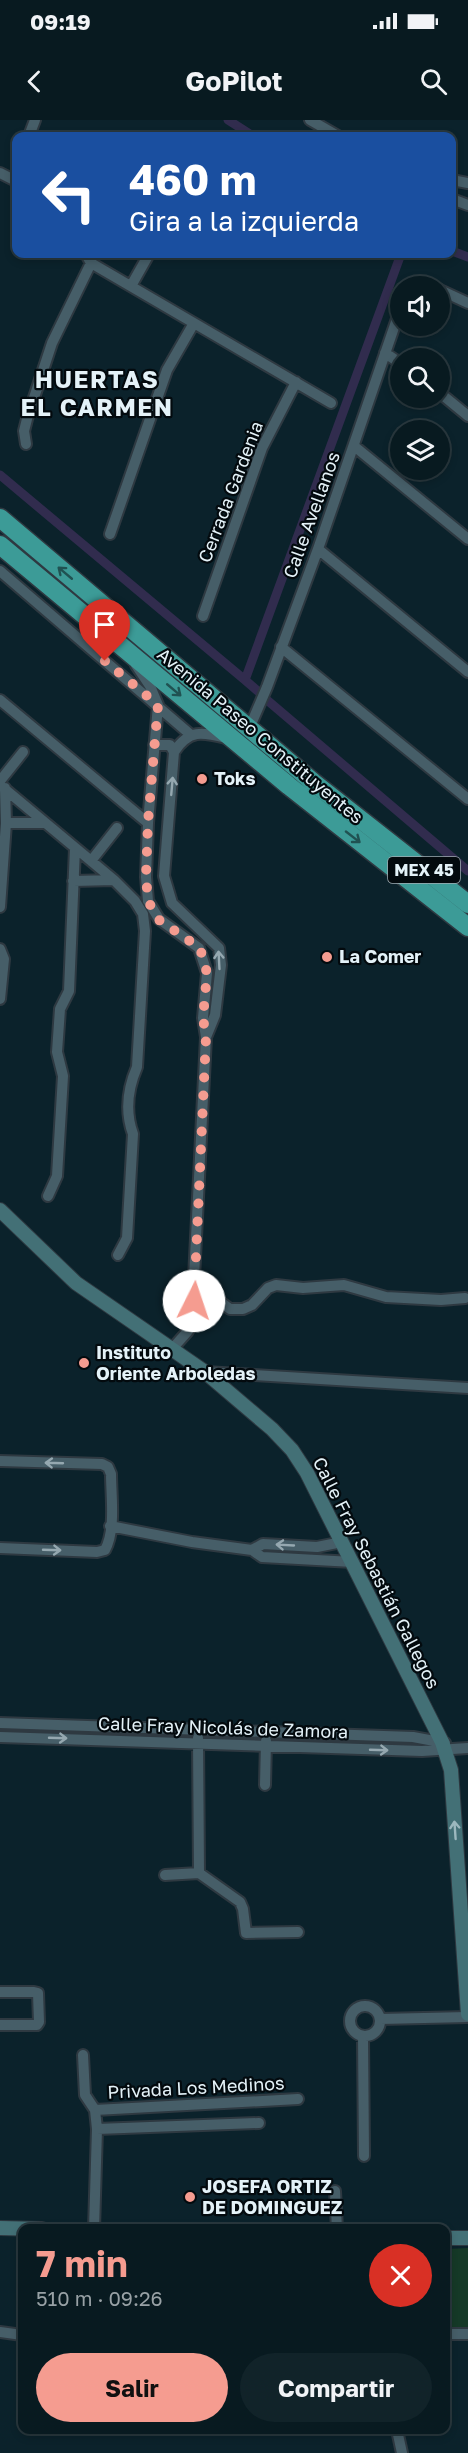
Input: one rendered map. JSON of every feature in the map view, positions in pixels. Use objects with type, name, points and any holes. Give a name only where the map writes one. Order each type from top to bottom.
[{"type":"highway","name":"Avenida Paseo Constituyentes","points":[[0,518],[249,729],[467,903]]},
{"type":"highway","name":"Avenida Paseo Constituyentes","points":[[0,545],[235,740],[453,915],[468,930]]},
{"type":"highway","points":[[0,554],[22,564]]},
{"type":"street","points":[[310,120],[331,132]]},
{"type":"street","points":[[26,444],[24,431],[27,419],[52,343],[88,258],[131,286],[330,403]]},
{"type":"street","points":[[131,286],[147,258]]},
{"type":"street","points":[[450,295],[468,303]]},
{"type":"street","points":[[110,534],[167,370],[194,323]]},
{"type":"street","name":"Calle Avellanos","points":[[249,729],[318,549],[392,336]]},
{"type":"street","points":[[386,353],[390,356]]},
{"type":"street","name":"Cerrada Gardenia","points":[[203,616],[262,448],[296,382]]},
{"type":"street","points":[[450,401],[468,416]]},
{"type":"street","points":[[354,446],[468,539]]},
{"type":"street","points":[[318,549],[468,672]]},
{"type":"street","points":[[0,571],[191,735]]},
{"type":"street","points":[[281,646],[468,799]]},
{"type":"street","points":[[129,653],[150,686],[158,705],[148,822],[146,877],[148,901],[159,920],[200,948],[207,973],[203,1018],[206,1037],[195,1283],[188,1331],[172,1349]]},
{"type":"street","points":[[0,700],[148,822]]},
{"type":"street","points":[[206,1037],[215,1015],[221,965],[219,948],[172,903],[164,876],[174,752],[181,742],[191,735],[210,734],[235,740]]},
{"type":"street","points":[[154,745],[170,744],[174,752]]},
{"type":"street","points":[[0,908],[6,823],[2,785],[23,752]]},
{"type":"street","points":[[2,785],[114,880],[135,900],[143,914],[145,931],[137,1067],[130,1083],[128,1120],[133,1134],[127,1238],[118,1256]]},
{"type":"street","points":[[6,823],[45,823]]},
{"type":"street","points":[[91,861],[117,828]]},
{"type":"street","points":[[48,1196],[57,1176],[63,1076],[57,1052],[60,1009],[69,991],[75,848]]},
{"type":"street","points":[[73,881],[114,880]]},
{"type":"street","points":[[0,949],[4,959],[0,999]]},
{"type":"street","name":"Calle Fray Sebastián Gallegos","points":[[0,1210],[76,1283],[205,1372],[272,1430],[292,1450],[307,1473],[447,1746],[451,1770],[468,2016]]},
{"type":"street","points":[[195,1283],[230,1309],[243,1310],[252,1305],[268,1288],[276,1285],[303,1288],[351,1285],[386,1297],[441,1300],[465,1298]]},
{"type":"street","points":[[205,1372],[468,1388]]},
{"type":"street","points":[[0,1461],[102,1464],[108,1467],[111,1474],[110,1526],[105,1550],[97,1552],[0,1548]]},
{"type":"street","points":[[110,1526],[192,1542],[252,1550],[262,1557],[353,1562]]},
{"type":"street","points":[[252,1550],[263,1544],[317,1547],[342,1542]]},
{"type":"street","name":"Calle Fray Nicolás de Zamora","points":[[0,1724],[413,1737],[447,1746]]},
{"type":"street","points":[[197,1729],[199,1873]]},
{"type":"street","points":[[265,1785],[266,1731]]},
{"type":"street","name":"Calle Fray Nicolás de Zamora","points":[[0,1737],[422,1751],[447,1746]]},
{"type":"street","points":[[447,1746],[468,1748]]},
{"type":"street","points":[[165,1875],[199,1873],[240,1902],[246,1933],[298,1932]]},
{"type":"street","points":[[0,1992],[34,1992],[38,1993],[40,1998],[37,2025],[0,2025]]},
{"type":"street","points":[[370,2006],[380,2019],[373,2033],[363,2036],[351,2028],[353,2011],[358,2007],[370,2006]]},
{"type":"street","points":[[380,2019],[468,2016]]},
{"type":"street","points":[[363,2036],[364,2156]]},
{"type":"street","name":"Privada Los Medinos","points":[[83,2055],[86,2096],[95,2110],[97,2129],[94,2224]]},
{"type":"street","name":"Privada Los Medinos","points":[[95,2110],[298,2099]]},
{"type":"street","name":"Privada Los Medinos","points":[[97,2129],[259,2123]]},
{"type":"street","points":[[335,2191],[337,2224]]},
{"type":"street","points":[[0,2228],[18,2228]]},
{"type":"street","points":[[450,2238],[468,2238]]},
{"type":"street","points":[[0,2332],[18,2334]]},
{"type":"street","points":[[450,2334],[468,2334]]},
{"type":"street","points":[[398,2434],[402,2453]]},
{"type":"green space","points":[[468,2248],[468,2328],[450,2328],[450,2249]]},
{"type":"waterway","points":[[228,120],[247,132]]},
{"type":"waterway","points":[[456,252],[468,257]]},
{"type":"waterway","points":[[0,475],[245,680],[400,258]]},
{"type":"waterway","points":[[245,680],[260,693]]},
{"type":"waterway","points":[[267,700],[468,871]]},
{"type":"place","name":"Toks","points":[[202,779]]},
{"type":"place","name":"La Comer","points":[[327,957]]},
{"type":"place","name":"Instituto Oriente Arboledas","points":[[84,1363]]},
{"type":"place","name":"JOSEFA ORTIZ DE DOMINGUEZ","points":[[190,2197]]},
{"type":"district","name":"HUERTAS EL CARMEN","points":[[97,394]]},
{"type":"route","points":[[105,661],[158,705],[148,822],[146,877],[148,901],[159,920],[200,948],[207,973],[203,1018],[206,1037],[194,1301]]}]
